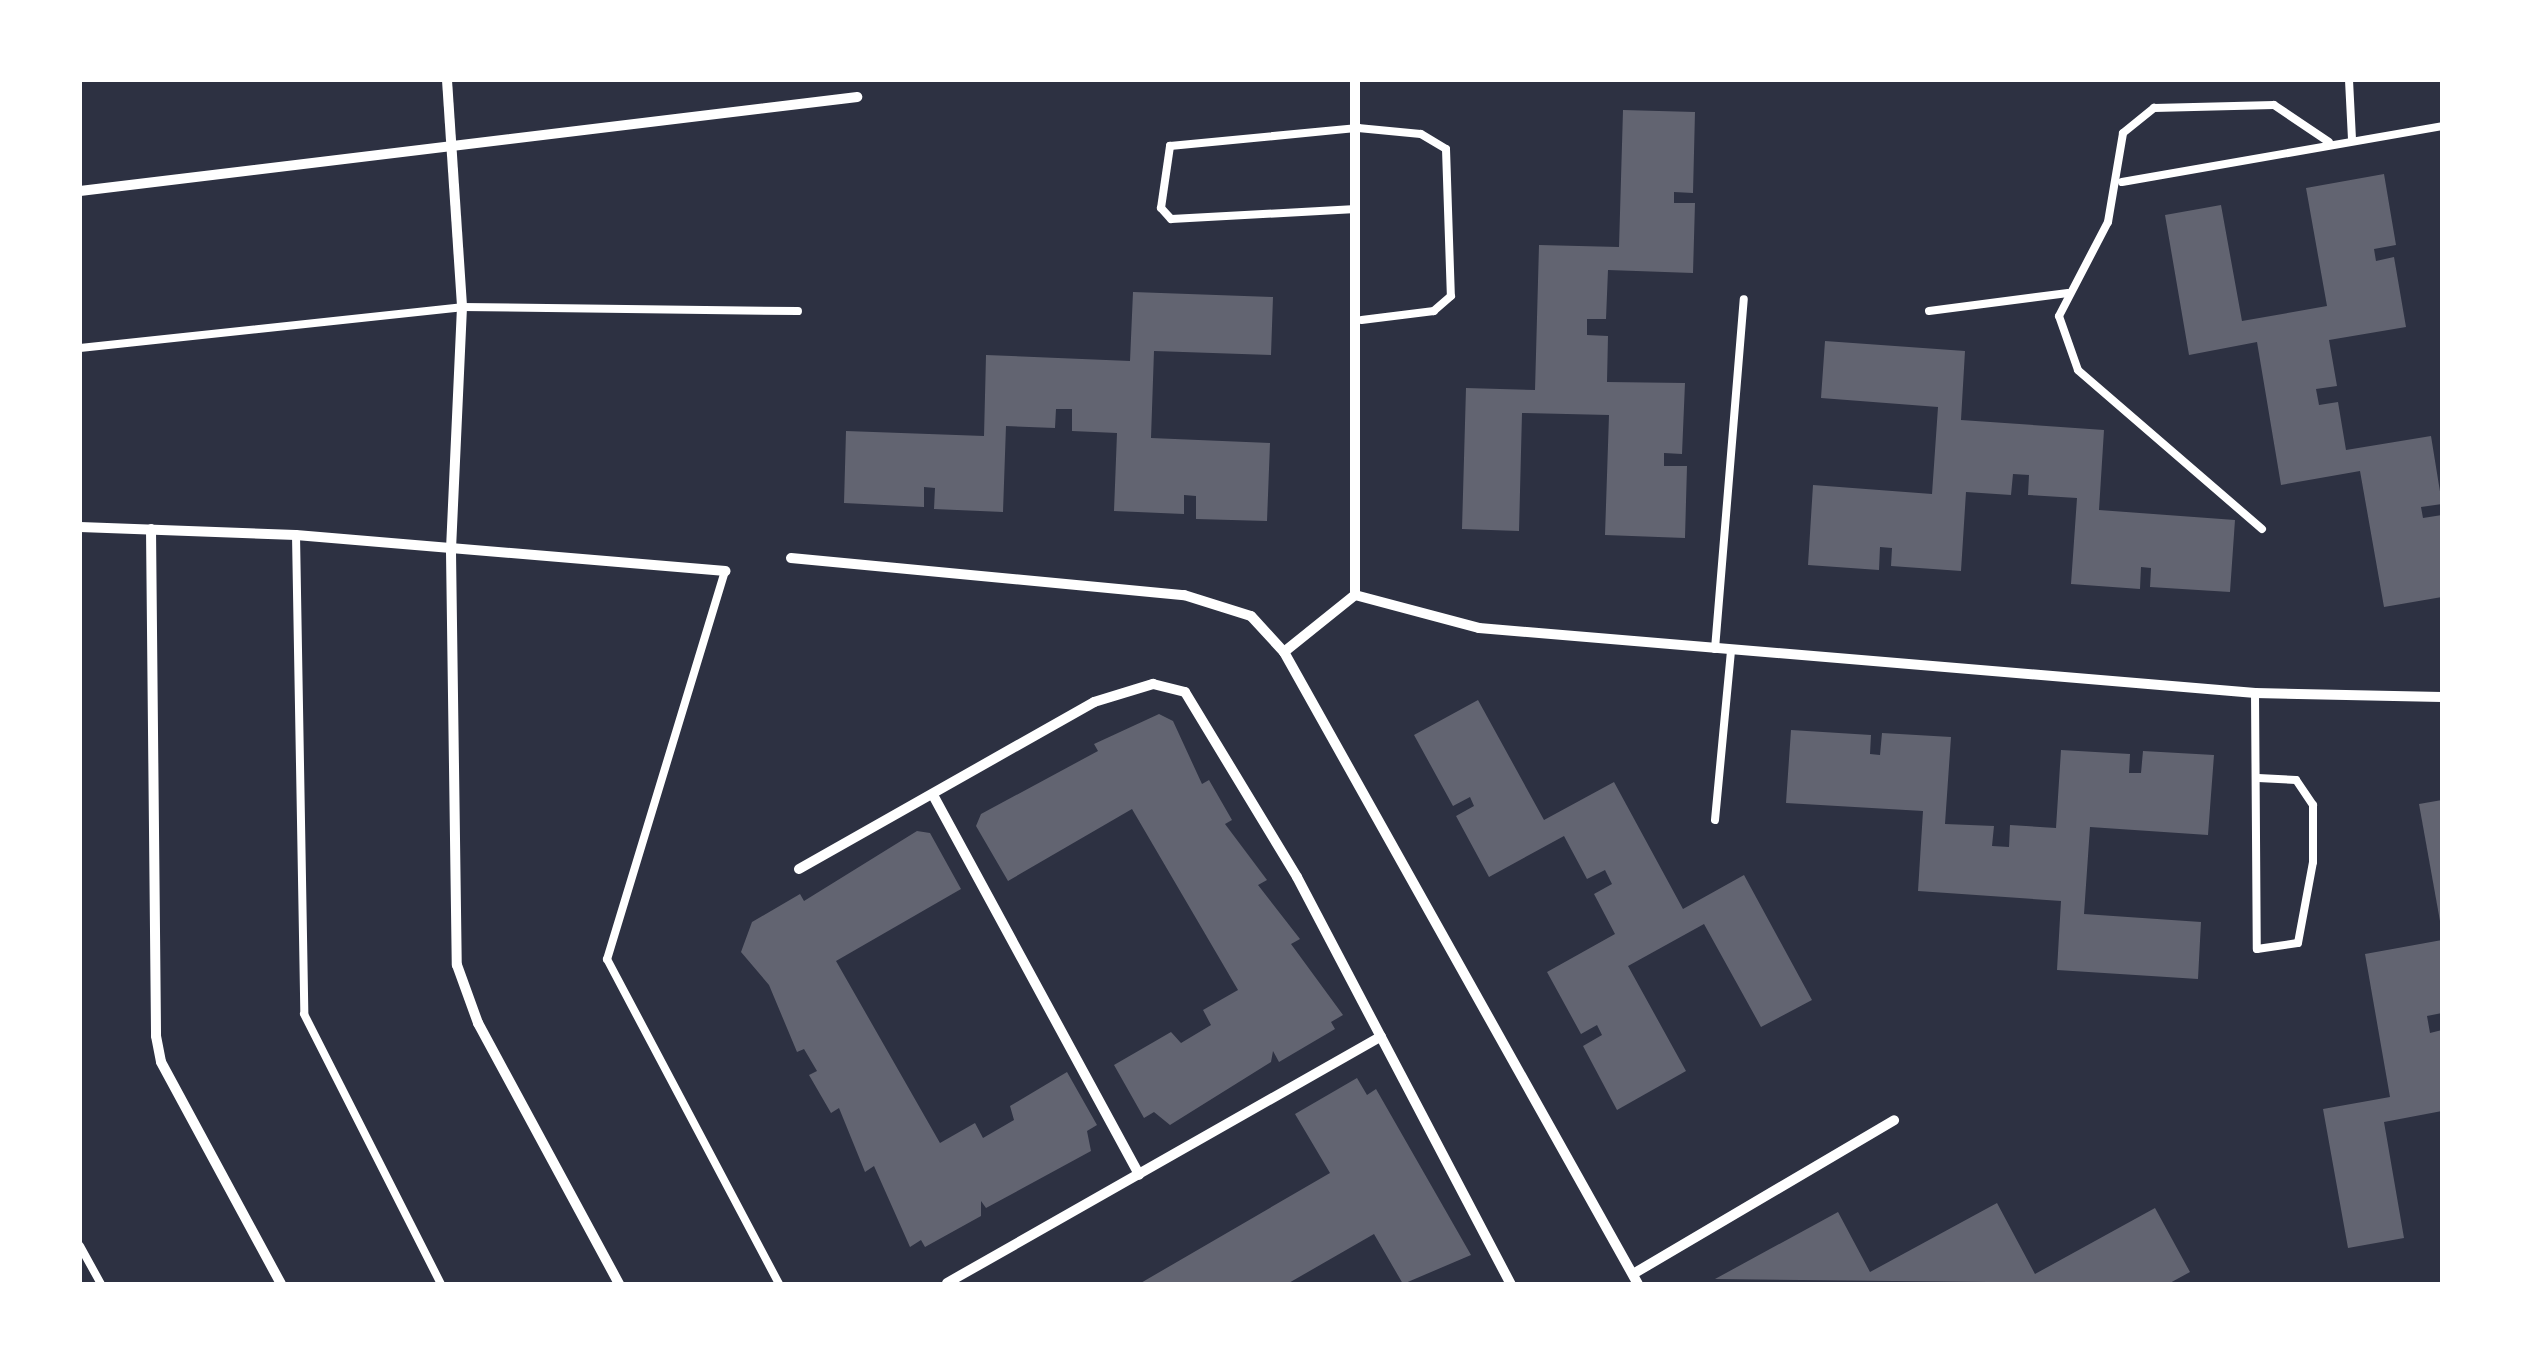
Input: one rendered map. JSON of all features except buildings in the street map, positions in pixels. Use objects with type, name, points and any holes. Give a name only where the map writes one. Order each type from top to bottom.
[{"type":"street","points":[[447,80],[457,146],[462,307],[451,552],[457,965],[478,1022],[619,1284]]},
{"type":"street","points":[[1284,652],[1355,594],[1362,320],[1355,80]]},
{"type":"street","points":[[80,191],[857,97]]},
{"type":"street","points":[[80,528],[296,535],[451,552],[726,571]]},
{"type":"street","points":[[151,529],[156,1036],[161,1062],[281,1284]]},
{"type":"street","points":[[790,558],[1184,595],[1252,616],[1284,652],[1636,1279],[1894,1120]]},
{"type":"street","points":[[1355,594],[1479,628],[2254,692],[2442,697]]},
{"type":"street","points":[[800,870],[1094,702],[1153,684],[1185,692],[1381,1036],[1511,1284]]},
{"type":"street","points":[[933,794],[1139,1175]]},
{"type":"street","points":[[947,1283],[1381,1036]]},
{"type":"lane","points":[[2350,80],[2352,139]]},
{"type":"lane","points":[[2262,530],[2078,370],[2058,316],[2068,293],[2094,259],[2122,182],[2123,133],[2154,108],[2274,105],[2329,142]]},
{"type":"lane","points":[[2122,182],[2329,142],[2442,126]]},
{"type":"lane","points":[[1359,209],[1171,220],[1160,208],[1170,146],[1182,140],[1358,128],[1422,134],[1446,149],[1453,221],[1452,296],[1434,311],[1362,320]]},
{"type":"lane","points":[[1929,310],[2068,293]]},
{"type":"lane","points":[[1716,649],[1744,299]]},
{"type":"lane","points":[[80,348],[462,307],[798,311]]},
{"type":"lane","points":[[296,535],[304,1014],[440,1284]]},
{"type":"lane","points":[[726,571],[606,959],[779,1284]]},
{"type":"lane","points":[[1715,820],[1730,650]]},
{"type":"lane","points":[[2254,692],[2257,949],[2298,943],[2313,862],[2305,792],[2296,780],[2258,778]]},
{"type":"lane","points":[[80,1246],[101,1284]]}]
